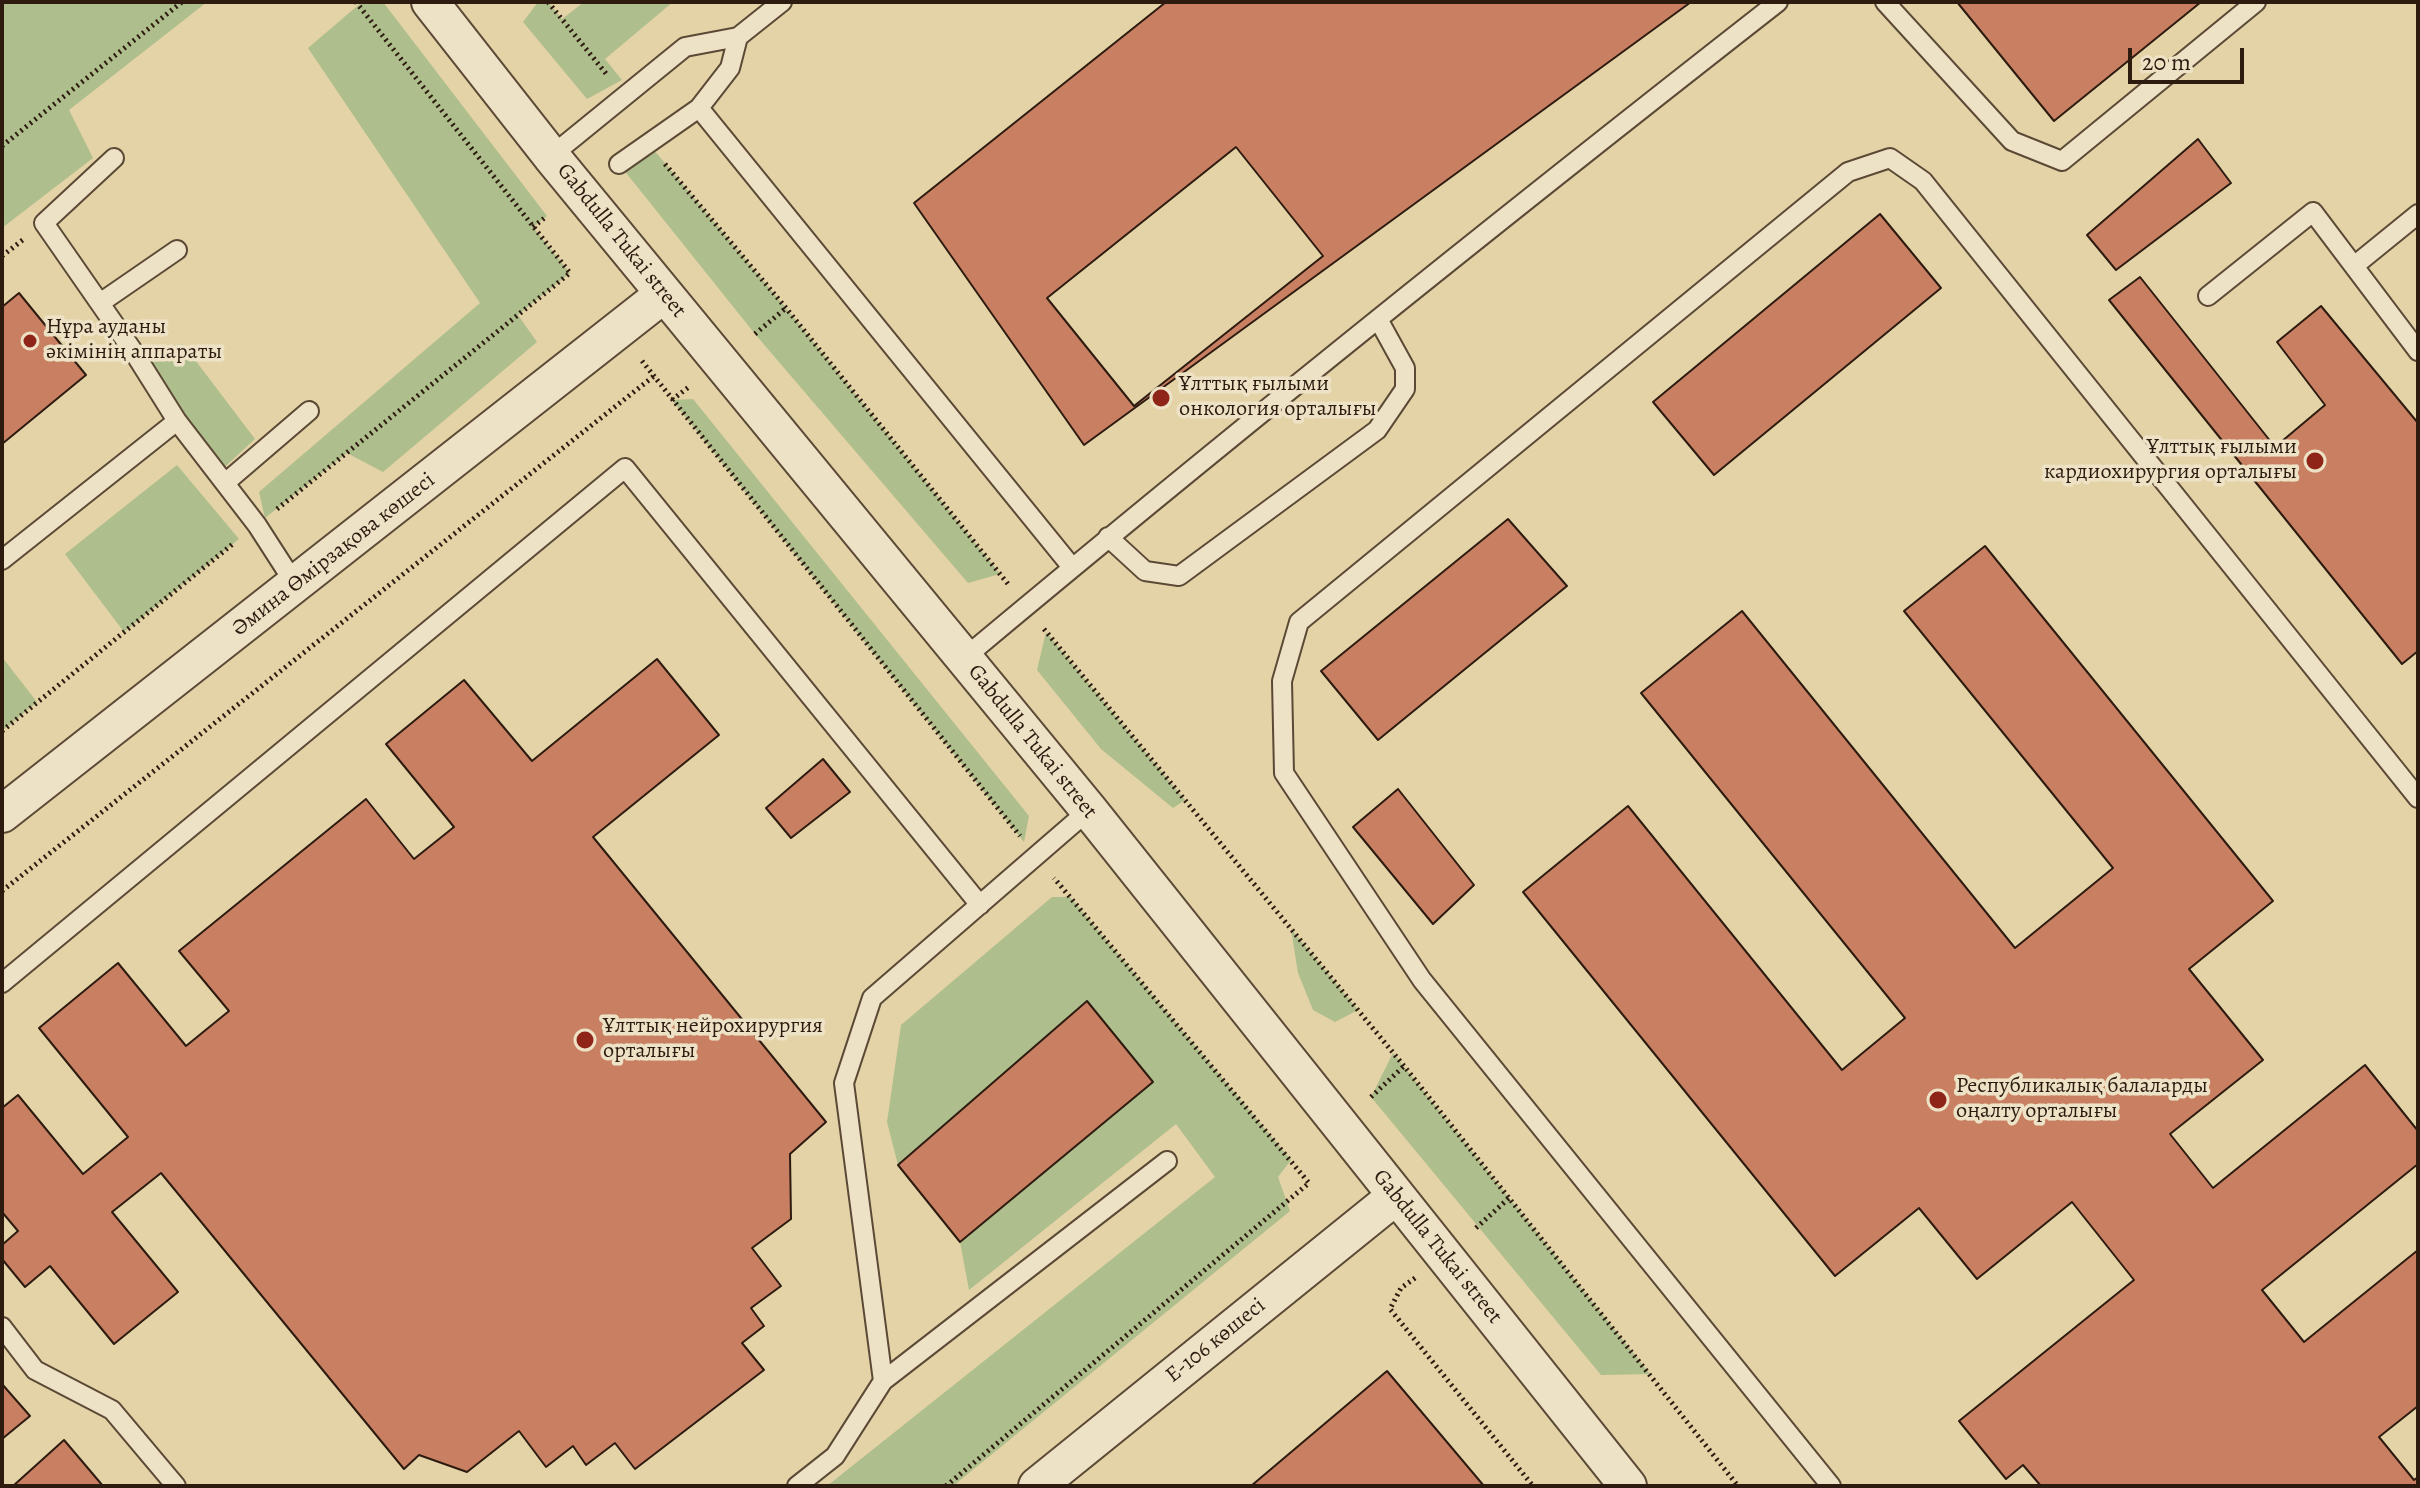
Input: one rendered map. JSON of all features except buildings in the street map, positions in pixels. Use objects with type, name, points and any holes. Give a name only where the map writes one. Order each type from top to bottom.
[{"type":"street","name":"Gabdulla Tukai street","points":[[430,2],[551,156],[1089,810],[1628,1486]]},
{"type":"street","name":"Әмина Өмірзақова көшесі","points":[[2,814],[664,294]]},
{"type":"street","name":"Е-106 көшесі","points":[[1037,1486],[1396,1196]]},
{"type":"lane","points":[[551,156],[685,47],[738,37],[782,2]]},
{"type":"lane","points":[[963,659],[1071,566],[1778,2]]},
{"type":"lane","points":[[1885,2],[2012,141],[2062,161],[2256,2]]},
{"type":"lane","points":[[619,164],[699,108],[730,68],[738,37]]},
{"type":"lane","points":[[699,108],[1071,566]]},
{"type":"lane","points":[[114,158],[44,223],[177,421],[257,525],[295,584]]},
{"type":"lane","points":[[1831,1486],[1422,980],[1284,773],[1282,681],[1299,622],[1848,172],[1890,158],[1923,181],[2418,798]]},
{"type":"lane","points":[[2208,296],[2313,212],[2418,351]]},
{"type":"lane","points":[[2354,266],[2418,214]]},
{"type":"lane","points":[[100,303],[177,250]]},
{"type":"lane","points":[[1108,537],[1145,571],[1179,576],[1377,430],[1405,389],[1405,368],[1378,319]]},
{"type":"lane","points":[[225,483],[309,411]]},
{"type":"lane","points":[[2,560],[177,421]]},
{"type":"lane","points":[[2,983],[625,468],[980,905]]},
{"type":"lane","points":[[883,1381],[844,1083],[872,998],[1089,810]]},
{"type":"lane","points":[[797,1486],[835,1456],[883,1381],[1167,1161]]},
{"type":"lane","points":[[2,1327],[35,1370],[112,1410],[176,1486]]},
{"type":"path","points":[[2,146],[182,2]]},
{"type":"path","points":[[2,731],[570,273],[356,2]]},
{"type":"path","points":[[548,2],[625,97]]},
{"type":"path","points":[[648,143],[1404,1066],[1738,1486]]},
{"type":"path","points":[[533,227],[547,216]]},
{"type":"path","points":[[755,334],[786,308]]},
{"type":"path","points":[[642,361],[1035,857],[1309,1183],[946,1486]]},
{"type":"path","points":[[2,891],[654,376]]},
{"type":"path","points":[[672,400],[690,386]]},
{"type":"path","points":[[1371,1097],[1404,1066]]},
{"type":"path","points":[[1476,1228],[1509,1198]]},
{"type":"path","points":[[1419,1275],[1401,1288],[1390,1309],[1533,1486]]},
{"type":"green space","points":[[2,2],[207,2],[69,110],[93,158],[2,228]]},
{"type":"green space","points":[[362,2],[383,2],[547,216],[533,227],[570,273],[518,315],[537,342],[383,472],[347,453],[265,518],[259,492],[480,303],[308,48]]},
{"type":"green space","points":[[538,2],[548,2],[562,19],[584,2],[673,2],[605,59],[622,80],[587,99],[523,22]]},
{"type":"green space","points":[[648,143],[786,308],[1000,574],[968,583],[755,334],[619,164]]},
{"type":"green space","points":[[183,344],[255,439],[217,474],[133,351]]},
{"type":"green space","points":[[693,399],[1029,816],[1024,842],[672,400]]},
{"type":"green space","points":[[177,465],[239,539],[124,632],[65,554]]},
{"type":"green space","points":[[1046,632],[1185,800],[1173,808],[1101,749],[1037,670]]},
{"type":"green space","points":[[2,657],[37,702],[2,731]]},
{"type":"green space","points":[[1052,897],[1070,897],[1291,1160],[1278,1177],[1290,1211],[953,1486],[827,1486],[1215,1177],[1176,1124],[969,1290],[960,1242],[1152,1083],[1087,1001],[898,1165],[887,1122],[901,1025]]},
{"type":"green space","points":[[1291,929],[1358,1010],[1335,1022],[1313,1010],[1298,973]]},
{"type":"green space","points":[[1393,1053],[1650,1374],[1601,1375],[1371,1097]]},
{"type":"place","name":"Нұра ауданы әкімінің аппараты","points":[[30,341]]},
{"type":"place","name":"Ұлттық ғылыми онкология орталығы","points":[[1161,398]]},
{"type":"place","name":"Ұлттық ғылыми кардиохирургия орталығы","points":[[2315,461]]},
{"type":"place","name":"Ұлттық нейрохирургия орталығы","points":[[585,1040]]},
{"type":"place","name":"Республикалық балаларды оңалту орталығы","points":[[1938,1100]]}]
